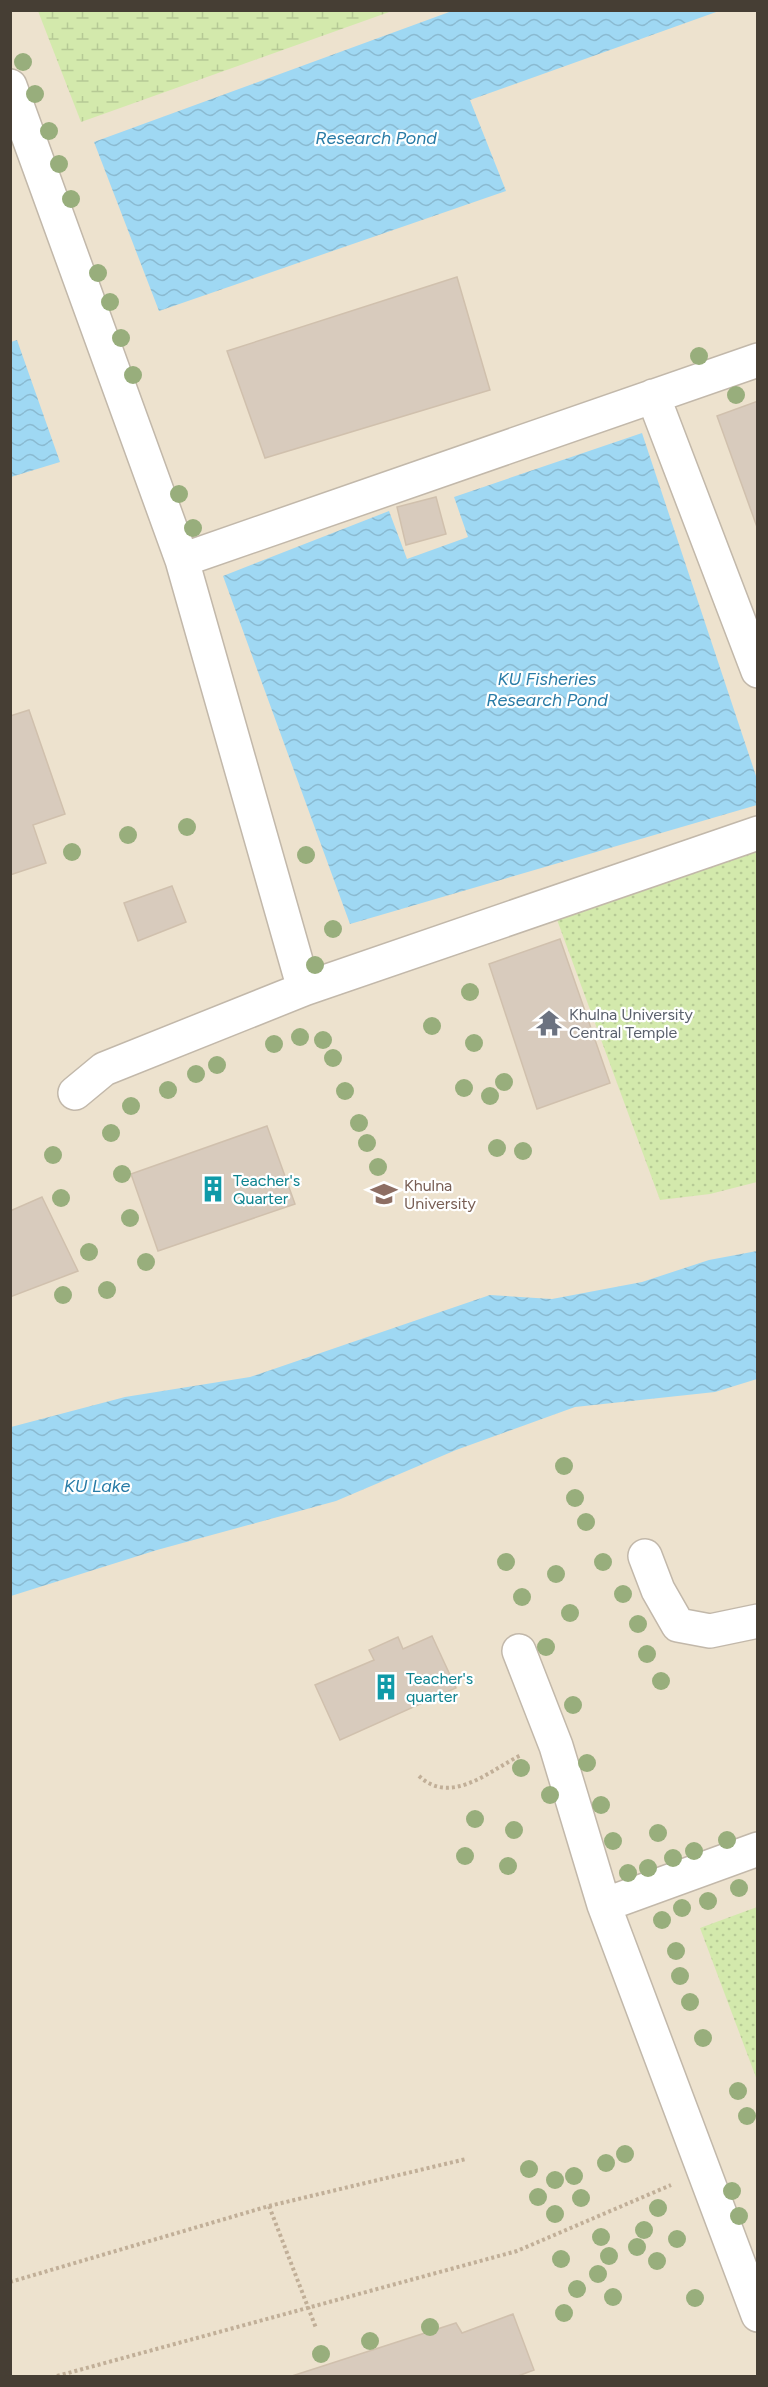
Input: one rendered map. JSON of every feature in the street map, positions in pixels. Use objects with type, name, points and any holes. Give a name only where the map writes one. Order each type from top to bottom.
[{"type":"lane","points":[[10,86],[182,560],[304,989]]},
{"type":"lane","points":[[182,560],[758,360]]},
{"type":"lane","points":[[653,396],[758,671]]},
{"type":"lane","points":[[75,1094],[104,1069],[304,989],[758,833]]},
{"type":"lane","points":[[645,1556],[658,1590],[678,1625],[710,1631],[758,1621]]},
{"type":"lane","points":[[519,1651],[556,1746],[604,1905],[702,2172],[758,2315]]},
{"type":"lane","points":[[604,1905],[758,1849]]},
{"type":"path","points":[[418,1776],[430,1786],[441,1788],[471,1784],[533,1749],[556,1746]]},
{"type":"path","points":[[10,2282],[269,2206],[466,2159]]},
{"type":"path","points":[[57,2376],[517,2251],[702,2172]]},
{"type":"path","points":[[269,2206],[316,2328]]},
{"type":"shaded area","name":"Khulna University","points":[[11,11],[757,11],[757,2376],[11,2376]]},
{"type":"green space","points":[[38,11],[392,11],[81,122]]},
{"type":"green space","points":[[757,848],[757,1182],[710,1194],[660,1200],[556,917]]},
{"type":"green space","points":[[757,1907],[757,2080],[700,1928]]},
{"type":"water","name":"Research Pond","points":[[452,11],[719,11],[470,100],[506,191],[159,311],[94,142]]},
{"type":"water","points":[[17,340],[60,462],[11,477],[11,342]]},
{"type":"water","name":"KU Fisheries Research Pond","points":[[642,433],[757,779],[757,805],[350,924],[223,576],[389,511],[407,559],[468,537],[454,497]]},
{"type":"water","name":"KU Lake","points":[[757,1251],[757,1379],[715,1392],[575,1407],[456,1450],[336,1501],[157,1550],[11,1596],[11,1427],[125,1397],[250,1377],[490,1295],[552,1299],[642,1282],[709,1260]]},
{"type":"building","points":[[457,277],[490,390],[265,458],[227,351]]},
{"type":"building","points":[[758,401],[758,527],[757,527],[717,416]]},
{"type":"building","points":[[436,497],[446,534],[406,545],[397,507]]},
{"type":"building","points":[[29,710],[65,814],[33,825],[46,863],[10,875],[10,716]]},
{"type":"building","points":[[172,886],[186,922],[138,941],[124,903]]},
{"type":"building","name":"Khulna University Central Temple","points":[[560,939],[610,1083],[537,1109],[489,964]]},
{"type":"building","name":"Teacher's Quarter","points":[[267,1126],[295,1204],[158,1251],[131,1174]]},
{"type":"building","points":[[42,1197],[78,1271],[10,1297],[10,1211]]},
{"type":"building","name":"Teacher's quarter","points":[[432,1636],[456,1688],[340,1740],[315,1685],[374,1660],[369,1650],[398,1637],[403,1649]]},
{"type":"building","points":[[513,2314],[534,2370],[518,2376],[292,2376],[456,2323],[462,2333]]},
{"type":"place","name":"Khulna University Central Temple","points":[[549,1023]]},
{"type":"place","name":"Teacher's Quarter","points":[[213,1189]]},
{"type":"place","name":"Khulna University","points":[[384,1194]]},
{"type":"place","name":"Teacher's quarter","points":[[386,1687]]}]
